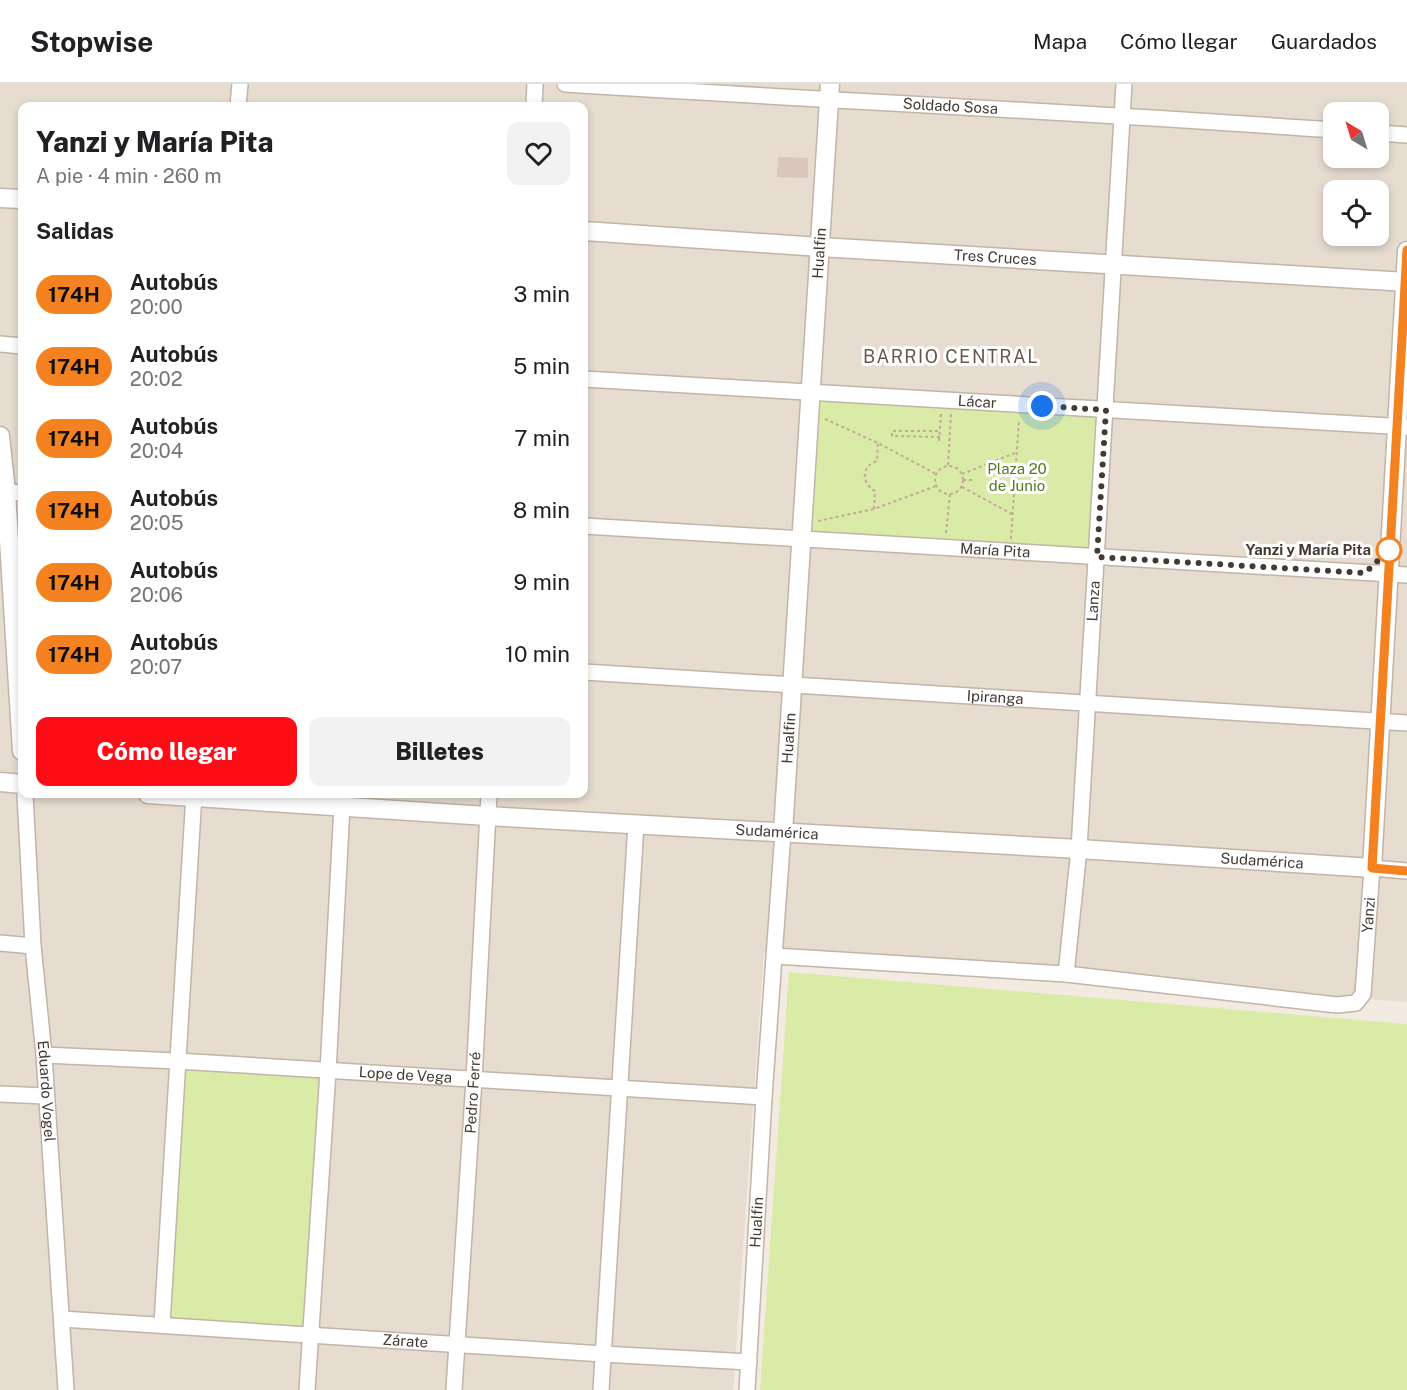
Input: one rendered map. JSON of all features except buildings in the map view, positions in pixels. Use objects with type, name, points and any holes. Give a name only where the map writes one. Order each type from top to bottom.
[{"type":"street","points":[[238,102],[240,84]]},
{"type":"street","points":[[534,102],[536,84]]},
{"type":"street","name":"Soldado Sosa","points":[[565,84],[830,92],[1323,129]]},
{"type":"street","name":"Lanza","points":[[1066,974],[1078,849],[1124,84]]},
{"type":"street","name":"Hualfin","points":[[747,1390],[830,92]]},
{"type":"street","points":[[1389,134],[1407,135]]},
{"type":"street","points":[[0,198],[18,199]]},
{"type":"street","name":"Tres Cruces","points":[[588,231],[1406,282]]},
{"type":"street","name":"Yanzi","points":[[1066,974],[1337,1005],[1356,1003],[1363,994],[1388,574],[1402,427],[1407,250]]},
{"type":"street","points":[[0,344],[18,346]]},
{"type":"street","name":"Lácar","points":[[588,379],[1402,427]]},
{"type":"street","points":[[0,439],[14,493],[7,628],[18,718]]},
{"type":"street","name":"María Pita","points":[[588,526],[803,532],[945,547],[1407,575]]},
{"type":"street","name":"Ipiranga","points":[[588,672],[1407,723]]},
{"type":"street","points":[[0,782],[18,784]]},
{"type":"street","name":"Eduardo Vogel","points":[[25,798],[33,946],[44,1055],[66,1390]]},
{"type":"street","points":[[162,1324],[194,798]]},
{"type":"street","name":"Sudamérica","points":[[231,798],[342,807],[1078,849],[1407,871]]},
{"type":"street","name":"Pedro Ferré","points":[[454,1390],[474,1079],[489,798]]},
{"type":"street","points":[[307,1390],[328,1071],[342,807]]},
{"type":"street","points":[[600,1390],[636,824]]},
{"type":"street","points":[[0,943],[33,946]]},
{"type":"street","points":[[775,956],[1066,974]]},
{"type":"street","name":"Lope de Vega","points":[[44,1055],[764,1097]]},
{"type":"street","points":[[0,1094],[45,1096]]},
{"type":"street","name":"Zárate","points":[[62,1319],[749,1362]]},
{"type":"path","points":[[940,432],[892,431],[892,436],[939,439],[947,401]]},
{"type":"path","points":[[947,401],[948,465]]},
{"type":"path","points":[[1010,551],[1020,405]]},
{"type":"path","points":[[810,412],[878,443],[936,474]]},
{"type":"path","points":[[874,509],[876,489],[867,484],[864,474],[868,465],[877,463],[878,443]]},
{"type":"path","points":[[962,474],[1016,453]]},
{"type":"path","points":[[948,465],[956,467],[962,474],[962,486],[954,493],[942,492],[936,486],[936,474],[948,465]]},
{"type":"path","points":[[963,480],[972,480]]},
{"type":"path","points":[[803,532],[936,486]]},
{"type":"path","points":[[962,486],[1012,514]]},
{"type":"path","points":[[945,547],[950,494]]},
{"type":"shaded area","points":[[0,84],[1407,84],[1407,1002],[764,953],[733,1390],[0,1390]]},
{"type":"green space","name":"Plaza 20 de Junio","points":[[812,391],[1106,410],[1097,557],[802,540]]},
{"type":"green space","points":[[789,972],[1407,1024],[1407,1390],[760,1390]]},
{"type":"green space","points":[[177,1061],[328,1071],[311,1335],[162,1324]]},
{"type":"bus line","name":"174H","points":[[1407,250],[1372,868],[1407,871]]},
{"type":"place","name":"Yanzi y María Pita","points":[[1389,550]]},
{"type":"district","name":"BARRIO CENTRAL","points":[[951,357]]},
{"type":"route","points":[[1042,406],[1106,410],[1097,557],[1365,573],[1389,550]]}]
